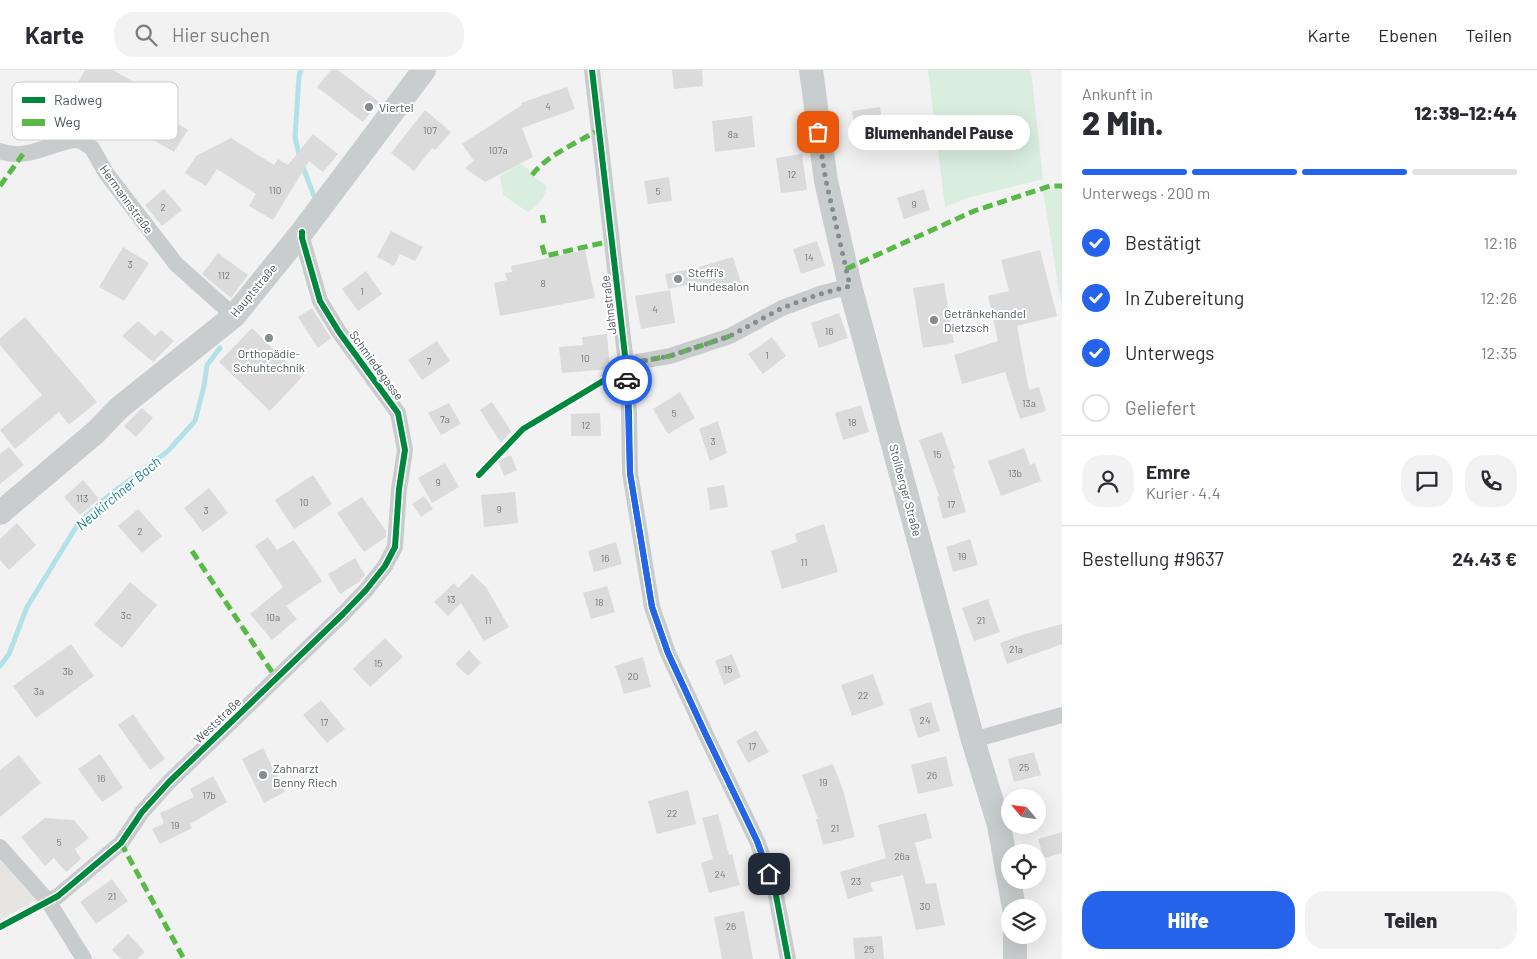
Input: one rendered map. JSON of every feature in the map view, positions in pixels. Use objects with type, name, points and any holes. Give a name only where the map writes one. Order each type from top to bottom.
[{"type":"main road","name":"Hauptstraße","points":[[0,513],[96,432],[119,408],[234,316],[302,232],[424,70]]},
{"type":"main road","name":"Stollberger Straße","points":[[811,70],[826,181],[850,286],[973,740],[999,825],[1012,899]]},
{"type":"main road","points":[[1015,944],[1016,959]]},
{"type":"street","name":"Jahnstraße","points":[[592,70],[626,364],[630,473],[652,607],[668,653],[757,841],[776,890],[788,959]]},
{"type":"street","name":"Hermannstraße","points":[[0,151],[24,154],[74,140],[81,141],[92,148],[106,173],[176,264],[234,316]]},
{"type":"street","name":"Schmiedegasse","points":[[302,232],[302,238],[320,301],[339,332],[398,412],[405,450],[399,489],[396,547]]},
{"type":"street","points":[[626,364],[670,356],[730,336],[782,308],[820,294],[850,286]]},
{"type":"street","name":"Weststraße","points":[[48,901],[58,896],[121,843],[142,812],[169,782],[360,596],[385,566],[396,547]]},
{"type":"street","points":[[973,740],[1062,715]]},
{"type":"street","points":[[0,847],[48,901],[84,959]]},
{"type":"shaded area","points":[[0,855],[39,899],[0,920]]},
{"type":"green space","points":[[928,70],[1031,70],[1043,179],[967,198],[945,207]]},
{"type":"green space","points":[[520,164],[530,170],[529,173],[547,186],[545,194],[540,201],[528,212],[503,195],[500,176]]},
{"type":"green space","points":[[1062,188],[1062,308],[1043,191]]},
{"type":"building","points":[[85,70],[113,70],[134,82],[78,82]]},
{"type":"building","points":[[331,70],[338,70],[379,102],[363,122],[317,87]]},
{"type":"building","points":[[672,70],[702,70],[703,86],[674,89]]},
{"type":"building","points":[[567,87],[575,109],[522,128],[533,157],[485,182],[465,168],[474,161],[462,144],[522,105],[521,103]]},
{"type":"building","points":[[880,107],[885,138],[857,142],[852,111]]},
{"type":"building","points":[[425,110],[451,132],[435,150],[432,148],[414,171],[391,153]]},
{"type":"building","points":[[752,116],[755,147],[715,152],[712,121]]},
{"type":"building","points":[[178,124],[188,130],[174,152],[153,140],[178,140]]},
{"type":"building","points":[[313,134],[338,154],[323,172],[309,161],[273,220],[249,206],[256,194],[217,169],[206,186],[185,173],[196,156],[231,138],[274,165],[278,159],[288,165]]},
{"type":"building","points":[[802,154],[807,190],[781,193],[776,158]]},
{"type":"building","points":[[669,177],[672,201],[648,204],[644,181]]},
{"type":"building","points":[[164,189],[182,210],[162,226],[145,205]]},
{"type":"building","points":[[924,189],[930,210],[904,219],[897,198]]},
{"type":"building","points":[[391,231],[423,247],[415,261],[400,254],[394,266],[377,257]]},
{"type":"building","points":[[817,241],[825,266],[801,274],[793,249]]},
{"type":"building","points":[[123,247],[149,263],[124,301],[99,287]]},
{"type":"building","points":[[585,250],[595,298],[500,316],[494,283],[507,280],[505,273],[512,272],[511,266]]},
{"type":"building","points":[[1040,250],[1057,316],[1017,326],[1029,390],[1039,387],[1046,411],[1020,419],[1005,372],[962,384],[954,355],[998,341],[988,296],[1009,291],[1001,260]]},
{"type":"building","points":[[218,253],[248,275],[231,298],[202,274]]},
{"type":"building","points":[[733,257],[741,283],[705,294],[701,282],[668,289],[665,274],[692,269]]},
{"type":"building","points":[[366,271],[382,294],[358,311],[342,289]]},
{"type":"building","points":[[944,283],[954,343],[923,348],[913,288]]},
{"type":"building","points":[[670,290],[675,323],[641,329],[635,296]]},
{"type":"building","points":[[312,308],[331,338],[318,348],[298,317]]},
{"type":"building","points":[[839,313],[848,338],[819,348],[811,323]]},
{"type":"building","points":[[25,317],[97,402],[69,425],[59,412],[15,449],[0,430],[42,395],[0,345],[0,338]]},
{"type":"building","points":[[138,321],[155,336],[161,330],[174,341],[153,362],[122,336]]},
{"type":"building","points":[[252,328],[302,377],[270,411],[219,362]]},
{"type":"building","points":[[607,334],[610,369],[562,373],[559,347],[583,345],[582,337]]},
{"type":"building","points":[[772,337],[786,356],[763,374],[748,354]]},
{"type":"building","points":[[437,341],[450,361],[422,380],[408,360]]},
{"type":"building","points":[[680,392],[695,418],[668,434],[653,409]]},
{"type":"building","points":[[492,402],[511,431],[501,443],[480,410]]},
{"type":"building","points":[[449,403],[461,424],[441,435],[428,413]]},
{"type":"building","points":[[861,405],[869,432],[843,440],[835,413]]},
{"type":"building","points":[[142,408],[153,418],[136,437],[124,426]]},
{"type":"building","points":[[600,413],[601,436],[571,436],[571,414]]},
{"type":"building","points":[[718,421],[727,453],[710,461],[699,429]]},
{"type":"building","points":[[942,432],[955,468],[953,469],[966,512],[943,519],[937,497],[939,496],[919,440]]},
{"type":"building","points":[[9,447],[24,465],[0,484],[0,454]]},
{"type":"building","points":[[1024,448],[1030,465],[1035,463],[1041,481],[1001,496],[988,461]]},
{"type":"building","points":[[511,455],[517,470],[504,476],[498,461]]},
{"type":"building","points":[[445,463],[459,487],[432,503],[418,478]]},
{"type":"building","points":[[313,475],[332,504],[294,529],[275,500]]},
{"type":"building","points":[[83,480],[99,499],[80,515],[64,497]]},
{"type":"building","points":[[724,485],[728,507],[710,510],[707,488]]},
{"type":"building","points":[[209,488],[228,513],[203,532],[184,508]]},
{"type":"building","points":[[515,492],[518,523],[484,527],[481,495]]},
{"type":"building","points":[[424,496],[433,509],[421,517],[412,504]]},
{"type":"building","points":[[362,497],[386,531],[386,537],[364,552],[337,513]]},
{"type":"building","points":[[138,509],[162,536],[142,553],[118,526]]},
{"type":"building","points":[[17,523],[36,545],[9,570],[0,560],[0,539]]},
{"type":"building","points":[[824,524],[838,572],[782,589],[771,551],[797,542],[795,534]]},
{"type":"building","points":[[268,537],[277,550],[294,540],[322,581],[286,606],[297,619],[272,640],[250,614],[283,587],[255,546]]},
{"type":"building","points":[[970,539],[978,565],[953,572],[946,547]]},
{"type":"building","points":[[616,542],[622,564],[594,572],[588,551]]},
{"type":"building","points":[[355,558],[365,575],[359,582],[340,594],[328,574]]},
{"type":"building","points":[[472,574],[486,587],[509,627],[484,641],[461,603],[448,616],[434,602],[454,583],[458,588]]},
{"type":"building","points":[[130,582],[157,605],[122,648],[94,625]]},
{"type":"building","points":[[607,586],[615,612],[591,619],[583,593]]},
{"type":"building","points":[[988,599],[1000,632],[974,641],[962,608]]},
{"type":"building","points":[[1062,624],[1062,644],[1007,664],[1000,643]]},
{"type":"building","points":[[385,638],[403,657],[370,687],[353,669]]},
{"type":"building","points":[[71,644],[94,676],[36,718],[13,686]]},
{"type":"building","points":[[469,650],[481,663],[468,676],[455,664]]},
{"type":"building","points":[[732,654],[741,677],[724,685],[715,661]]},
{"type":"building","points":[[643,657],[651,687],[624,694],[615,666]]},
{"type":"building","points":[[873,674],[884,705],[852,716],[841,685]]},
{"type":"building","points":[[321,700],[345,729],[327,743],[303,715]]},
{"type":"building","points":[[931,702],[940,731],[918,738],[909,709]]},
{"type":"building","points":[[133,714],[165,759],[150,770],[118,725]]},
{"type":"building","points":[[756,730],[769,752],[748,763],[736,741]]},
{"type":"building","name":"Zahnarzt Benny Riech","points":[[263,748],[285,792],[264,803],[242,759]]},
{"type":"building","points":[[1034,752],[1041,775],[1014,782],[1008,759]]},
{"type":"building","points":[[100,754],[123,788],[102,802],[78,769]]},
{"type":"building","points":[[19,755],[41,783],[0,817],[0,770]]},
{"type":"building","points":[[946,756],[953,786],[918,794],[911,765]]},
{"type":"building","points":[[833,764],[843,790],[855,837],[823,845],[816,819],[818,819],[802,775]]},
{"type":"building","points":[[213,776],[227,802],[190,824],[192,828],[160,844],[152,829],[164,823],[160,813],[194,797],[190,789]]},
{"type":"building","points":[[688,790],[696,824],[657,834],[648,801]]},
{"type":"building","points":[[926,813],[932,838],[915,843],[926,884],[936,883],[945,925],[916,930],[903,875],[870,883],[873,891],[848,899],[840,872],[886,858],[878,825]]},
{"type":"building","points":[[718,814],[729,855],[732,854],[740,885],[709,893],[701,863],[713,859],[702,818]]},
{"type":"building","points":[[45,818],[74,820],[89,838],[75,849],[81,859],[66,872],[54,858],[45,866],[21,837]]},
{"type":"building","points":[[1062,832],[1062,853],[1046,857],[1046,844],[1040,844],[1038,839]]},
{"type":"building","points":[[112,879],[128,901],[96,924],[80,902]]},
{"type":"building","points":[[744,911],[753,959],[722,959],[714,917]]},
{"type":"building","points":[[128,934],[145,952],[137,959],[121,959],[112,950]]},
{"type":"building","points":[[882,936],[884,959],[855,959],[853,938]]},
{"type":"waterway","points":[[301,70],[295,137],[300,159],[314,196]]},
{"type":"waterway","name":"Neukirchner Bach","points":[[0,666],[9,654],[27,607],[78,524],[108,496],[168,451],[195,421],[207,365],[220,348]]},
{"type":"marked path","points":[[532,175],[554,155],[598,130]]},
{"type":"marked path","points":[[0,186],[23,154]]},
{"type":"marked path","points":[[846,269],[974,211],[1050,186],[1062,186]]},
{"type":"marked path","points":[[542,215],[544,223]]},
{"type":"marked path","points":[[542,245],[545,256],[611,241]]},
{"type":"marked path","points":[[622,367],[626,364],[670,356],[730,336]]},
{"type":"marked path","points":[[192,551],[276,678]]},
{"type":"marked path","points":[[121,843],[184,959]]},
{"type":"cycle path","points":[[592,70],[626,364],[630,473],[652,607],[668,653],[757,841],[775,890],[788,959]]},
{"type":"cycle path","points":[[0,927],[58,896],[121,843],[142,812],[169,782],[366,590],[385,566],[395,547],[399,489],[405,450],[398,413],[339,332],[320,301],[302,238],[302,232]]},
{"type":"cycle path","points":[[479,475],[523,429],[603,381],[626,364]]},
{"type":"way so far","points":[[627,380],[626,364],[670,356],[730,336],[782,308],[820,294],[850,286],[826,181],[818,132]]},
{"type":"place","name":"Viertel","points":[[369,107]]},
{"type":"place","name":"Blumenhandel Pause","points":[[818,132]]},
{"type":"place","name":"Steffi's Hundesalon","points":[[678,279]]},
{"type":"place","name":"Getränkehandel Dietzsch","points":[[934,320]]},
{"type":"place","name":"Orthopädie- Schuhtechnik","points":[[269,338]]},
{"type":"place","name":"Zahnarzt Benny Riech","points":[[263,775]]},
{"type":"route","points":[[627,380],[630,473],[652,607],[668,653],[757,841],[769,874]]}]
